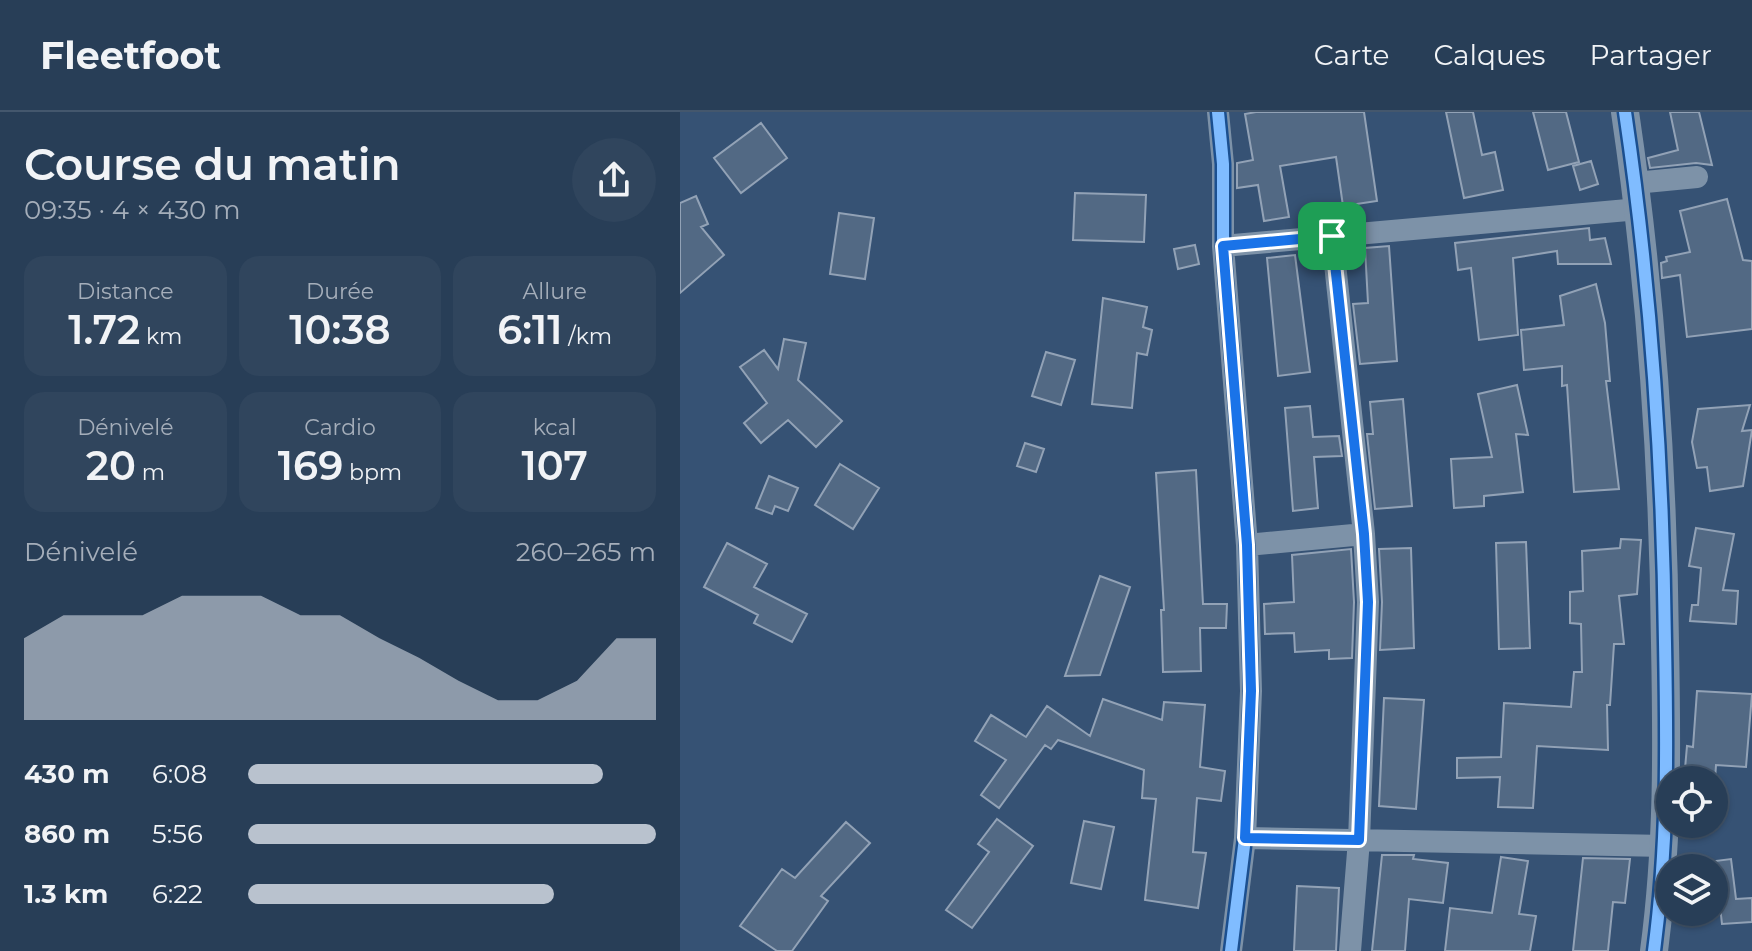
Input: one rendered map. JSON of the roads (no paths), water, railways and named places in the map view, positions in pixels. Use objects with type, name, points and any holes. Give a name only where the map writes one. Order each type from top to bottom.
[{"type":"street","points":[[1218,112],[1223,164],[1223,246],[1247,545],[1251,691],[1245,838],[1231,951]]},
{"type":"street","points":[[1625,112],[1637,196],[1656,399],[1663,547],[1666,846],[1654,951]]},
{"type":"street","points":[[1223,246],[1332,236],[1637,196],[1697,177]]},
{"type":"street","points":[[1332,236],[1364,534],[1368,602],[1359,840],[1350,951]]},
{"type":"street","points":[[1247,545],[1364,534]]},
{"type":"street","points":[[1245,838],[1666,846]]}]
